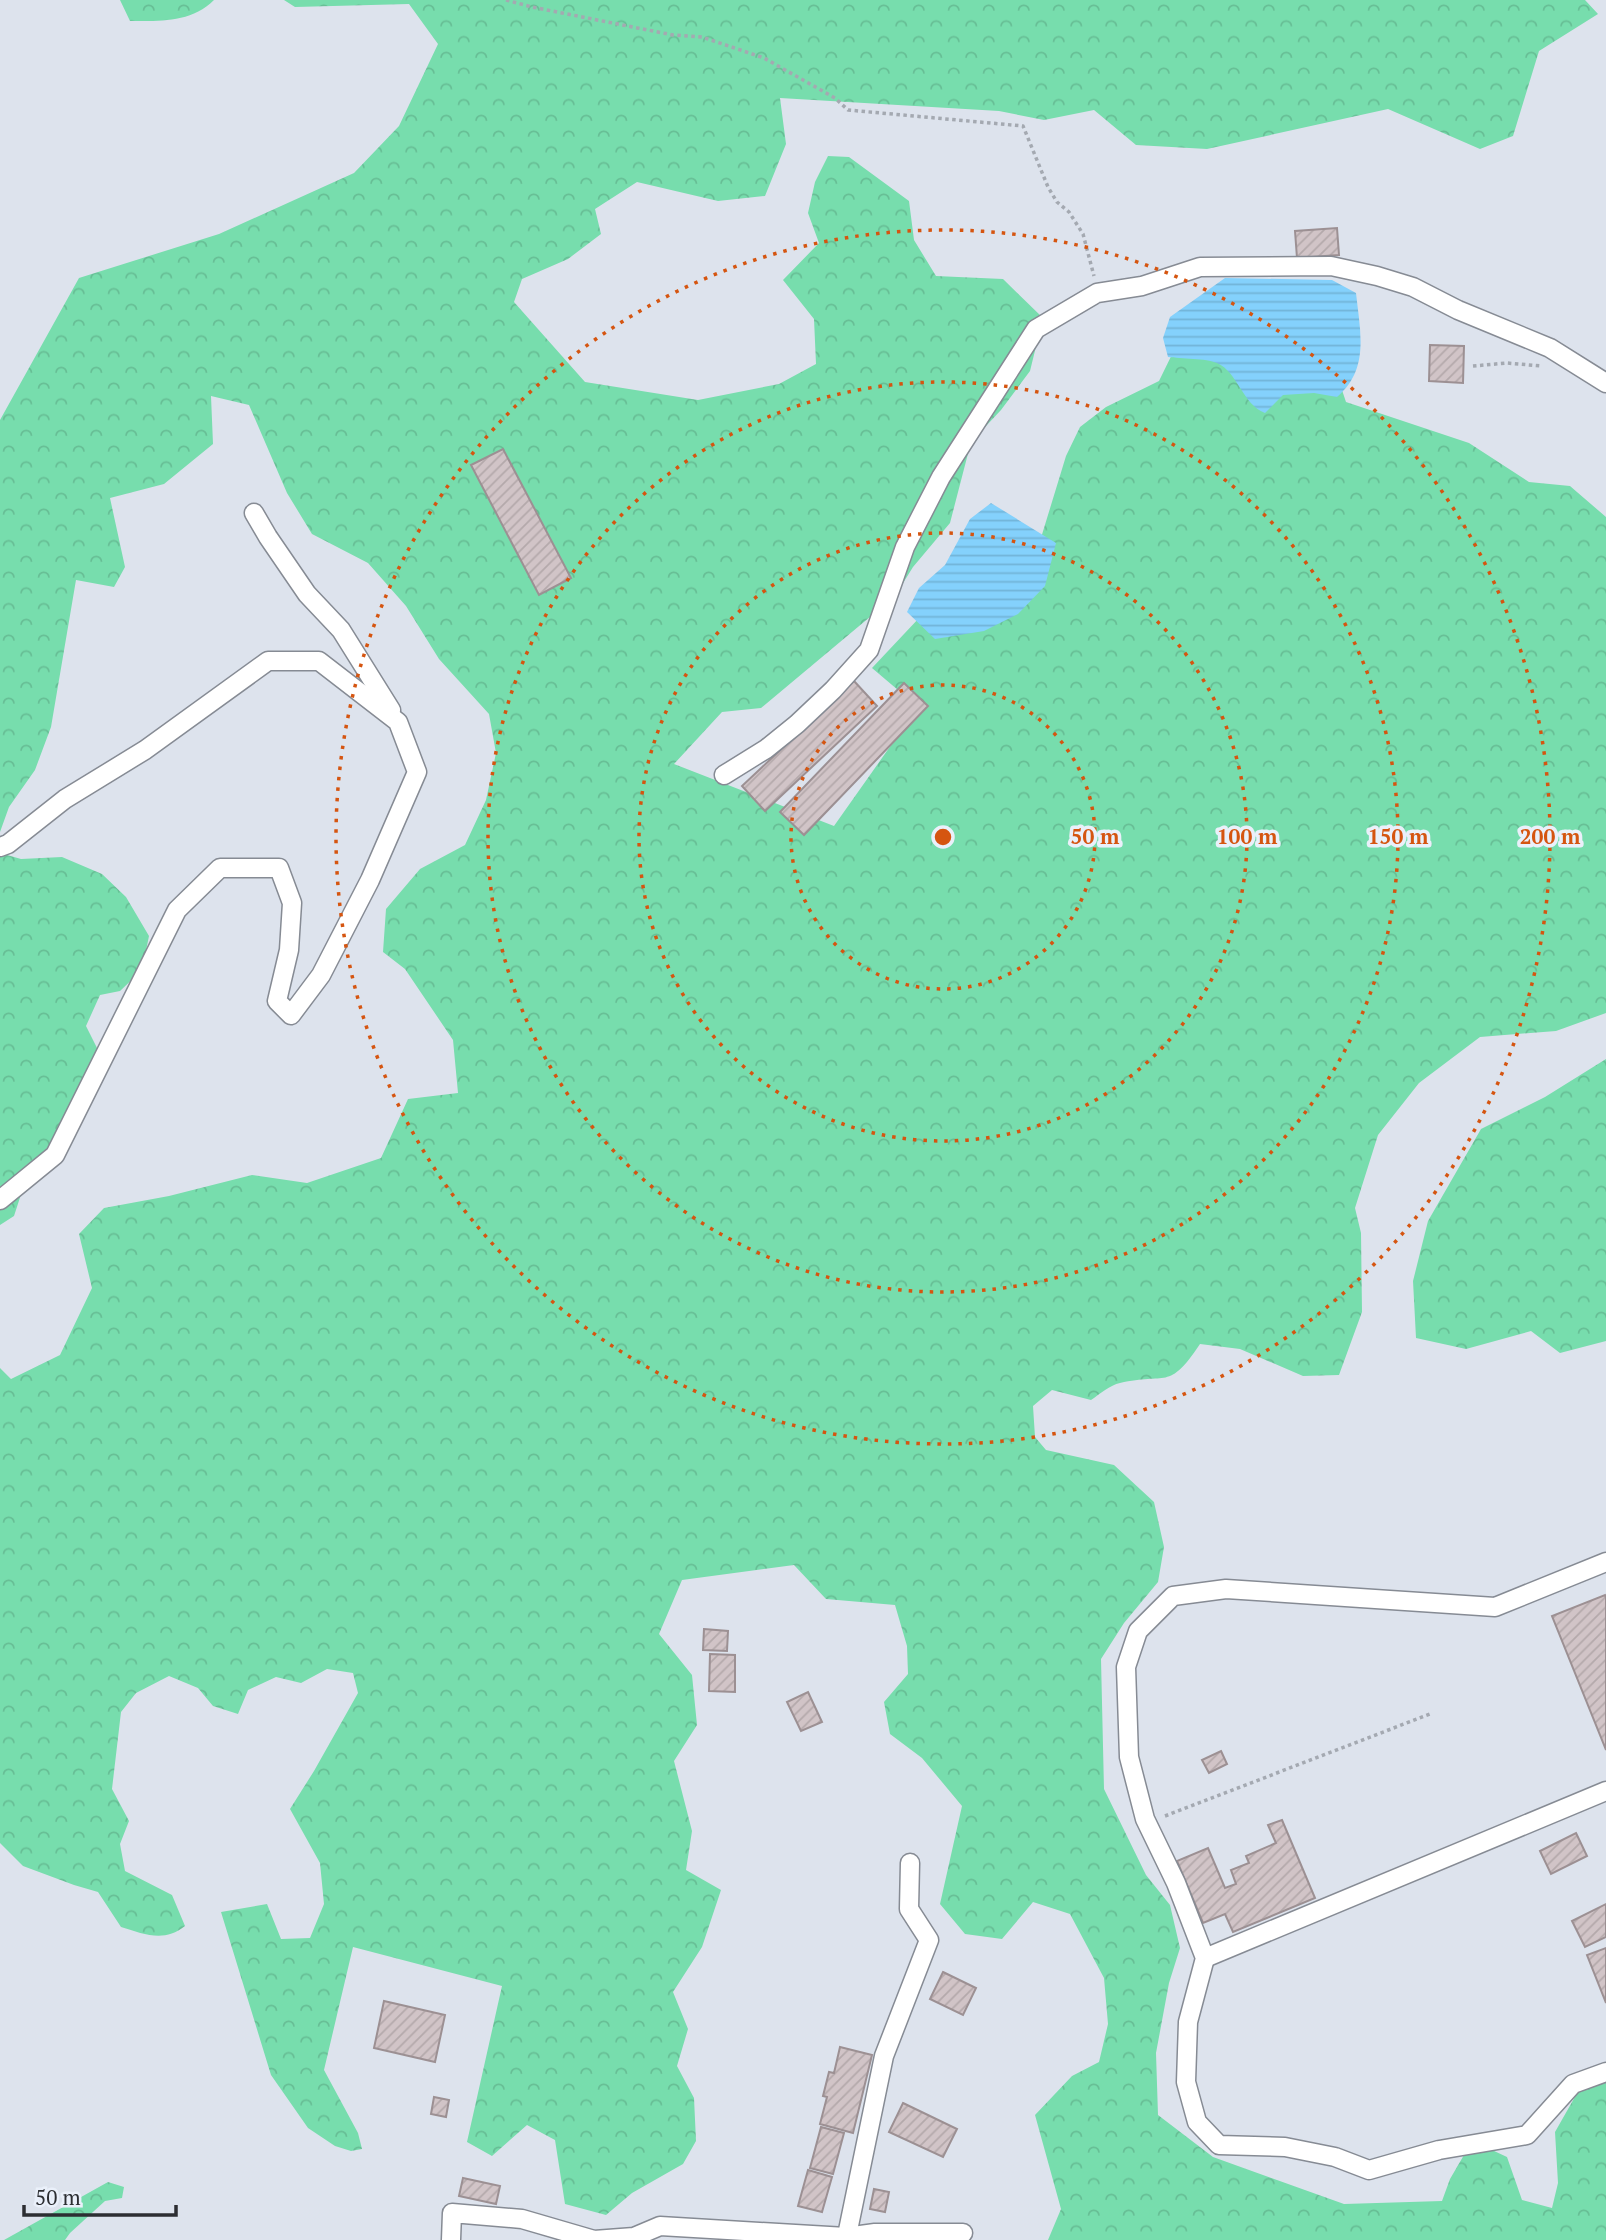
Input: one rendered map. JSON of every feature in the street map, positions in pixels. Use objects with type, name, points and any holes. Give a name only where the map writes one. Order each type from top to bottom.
[{"type":"street","points":[[723,775],[766,750],[797,724],[869,650],[905,547],[942,477],[1036,329],[1097,293],[1142,286],[1200,267],[1331,266],[1413,287],[1458,310],[1550,348],[1606,383]]},
{"type":"street","points":[[0,1200],[55,1155],[177,910],[220,868],[279,868],[292,903],[289,950],[276,1001],[291,1015],[321,975],[370,880],[417,772],[398,722],[341,631],[307,594],[254,513]]},
{"type":"street","points":[[0,847],[8,844],[65,799],[145,750],[268,662],[319,661],[398,722]]},
{"type":"street","points":[[1606,1562],[1495,1607],[1226,1589],[1173,1596],[1138,1631],[1126,1667],[1129,1757],[1147,1823],[1176,1883],[1205,1958],[1188,2022],[1186,2081],[1197,2122],[1219,2145],[1285,2147],[1335,2157],[1369,2170],[1439,2150],[1527,2135],[1573,2084],[1606,2072]]},
{"type":"street","points":[[1205,1958],[1606,1791]]},
{"type":"street","points":[[846,2239],[884,2056],[929,1940],[909,1909],[910,1863]]},
{"type":"street","points":[[451,2240],[452,2213],[522,2220],[594,2240],[634,2237],[660,2226],[846,2239],[874,2233],[962,2233]]},
{"type":"path","points":[[506,0],[673,35],[702,37],[764,58],[835,98],[848,110],[1023,126],[1048,187],[1083,234],[1097,293]]},
{"type":"path","points":[[1473,366],[1507,363],[1542,366]]},
{"type":"path","points":[[1147,1823],[1430,1714]]},
{"type":"green space","points":[[120,0],[214,0],[205,8],[185,17],[130,21]]},
{"type":"green space","points":[[284,0],[1585,0],[1598,14],[1539,51],[1513,136],[1480,149],[1388,109],[1207,149],[1136,145],[1094,110],[1044,120],[999,111],[780,98],[786,144],[765,196],[718,201],[637,182],[595,209],[601,234],[568,259],[522,279],[514,302],[585,382],[698,400],[779,384],[816,364],[814,319],[783,280],[819,243],[808,213],[815,182],[828,156],[849,157],[909,201],[914,240],[936,276],[1003,279],[1043,318],[1030,371],[1001,410],[971,442],[950,523],[913,567],[895,596],[761,708],[722,712],[674,764],[834,826],[918,707],[872,668],[920,617],[1033,564],[1066,456],[1080,427],[1106,407],[1159,381],[1180,338],[1340,384],[1346,402],[1469,443],[1529,482],[1570,486],[1606,517],[1606,1013],[1556,1031],[1480,1037],[1419,1083],[1378,1135],[1355,1208],[1361,1233],[1362,1312],[1339,1375],[1303,1376],[1240,1349],[1200,1344],[1173,1375],[1116,1384],[1091,1400],[1052,1390],[1033,1406],[1035,1437],[1046,1450],[1114,1465],[1154,1502],[1164,1547],[1158,1582],[1124,1623],[1101,1659],[1104,1789],[1146,1875],[1170,1905],[1180,1948],[1169,1983],[1156,2053],[1158,2115],[1213,2157],[1344,2204],[1442,2201],[1450,2179],[1464,2155],[1492,2150],[1507,2157],[1522,2200],[1552,2208],[1558,2183],[1555,2132],[1580,2088],[1606,2080],[1606,2240],[1048,2240],[1061,2209],[1035,2115],[1072,2076],[1099,2062],[1108,2024],[1104,1978],[1070,1914],[1033,1902],[1002,1939],[965,1934],[940,1904],[962,1806],[922,1758],[890,1734],[884,1702],[908,1674],[907,1646],[895,1605],[826,1599],[794,1565],[682,1580],[659,1634],[692,1675],[697,1725],[674,1761],[692,1831],[686,1870],[721,1890],[702,1947],[673,1992],[688,2029],[677,2066],[694,2098],[696,2141],[683,2164],[632,2193],[606,2215],[565,2204],[555,2140],[527,2125],[492,2156],[467,2142],[502,1986],[353,1947],[324,2070],[358,2133],[362,2149],[351,2151],[335,2146],[308,2128],[271,2075],[221,1912],[267,1904],[281,1939],[310,1938],[324,1904],[320,1863],[290,1809],[358,1693],[353,1673],[327,1669],[301,1683],[276,1677],[248,1690],[238,1714],[213,1706],[198,1688],[169,1676],[136,1693],[121,1712],[112,1789],[129,1821],[120,1844],[125,1871],[172,1895],[185,1926],[177,1931],[154,1936],[121,1927],[98,1892],[23,1866],[0,1843],[0,1368],[11,1379],[60,1355],[92,1288],[79,1234],[104,1208],[169,1196],[252,1175],[307,1183],[381,1158],[408,1099],[458,1093],[453,1040],[405,969],[383,952],[386,909],[420,869],[465,845],[486,800],[496,753],[489,714],[439,659],[406,606],[368,563],[312,534],[287,493],[249,405],[211,396],[213,444],[164,484],[110,498],[125,567],[114,587],[76,580],[51,727],[35,770],[9,807],[0,832],[0,420],[79,278],[219,234],[354,173],[399,126],[438,44],[409,4],[295,7]]},
{"type":"green space","points":[[0,853],[21,859],[62,857],[102,874],[126,897],[149,936],[142,970],[120,991],[100,995],[86,1026],[100,1054],[55,1137],[27,1176],[14,1216],[0,1225]]},
{"type":"green space","points":[[1606,1059],[1606,1341],[1560,1353],[1531,1331],[1466,1349],[1416,1338],[1413,1281],[1428,1221],[1481,1129],[1545,1097]]},
{"type":"green space","points":[[108,2182],[124,2187],[122,2198],[105,2201],[65,2240],[4,2240]]},
{"type":"water","points":[[1225,278],[1332,280],[1356,293],[1360,335],[1359,362],[1347,386],[1337,397],[1314,393],[1283,395],[1265,413],[1251,403],[1224,367],[1212,361],[1168,357],[1163,338],[1170,317]]},
{"type":"water","points":[[991,503],[1056,543],[1045,586],[1018,614],[984,631],[935,639],[907,612],[919,588],[945,565],[970,519]]},
{"type":"building","points":[[1337,228],[1339,255],[1297,258],[1295,231]]},
{"type":"building","points":[[1430,345],[1464,346],[1463,383],[1429,381]]},
{"type":"building","points":[[503,449],[571,578],[539,595],[471,465]]},
{"type":"building","points":[[854,681],[877,706],[765,811],[742,786]]},
{"type":"building","points":[[904,683],[928,706],[804,835],[780,812]]},
{"type":"building","points":[[1605,1595],[1606,1598],[1606,1750],[1552,1616]]},
{"type":"building","points":[[704,1629],[728,1631],[727,1651],[703,1650]]},
{"type":"building","points":[[710,1654],[735,1655],[735,1692],[709,1691]]},
{"type":"building","points":[[808,1692],[822,1722],[801,1731],[787,1702]]},
{"type":"building","points":[[1221,1751],[1227,1764],[1209,1773],[1202,1760]]},
{"type":"building","points":[[1282,1820],[1315,1898],[1233,1932],[1225,1914],[1203,1923],[1177,1861],[1208,1848],[1225,1888],[1236,1884],[1231,1870],[1249,1863],[1246,1856],[1276,1843],[1268,1825]]},
{"type":"building","points":[[1576,1833],[1587,1856],[1551,1874],[1540,1851]]},
{"type":"building","points":[[1606,1904],[1606,1937],[1585,1947],[1572,1921]]},
{"type":"building","points":[[1606,1948],[1606,2003],[1587,1955]]},
{"type":"building","points":[[943,1972],[976,1988],[963,2015],[930,1999]]},
{"type":"building","points":[[384,2001],[445,2015],[435,2062],[374,2048]]},
{"type":"building","points":[[840,2047],[872,2055],[853,2133],[820,2124],[827,2097],[823,2096],[829,2072],[834,2073]]},
{"type":"building","points":[[434,2097],[449,2100],[446,2117],[431,2114]]},
{"type":"building","points":[[903,2103],[957,2129],[943,2157],[889,2132]]},
{"type":"building","points":[[821,2127],[844,2133],[833,2174],[810,2168]]},
{"type":"building","points":[[808,2170],[832,2177],[822,2212],[798,2206]]},
{"type":"building","points":[[463,2178],[500,2186],[496,2204],[459,2196]]},
{"type":"building","points":[[874,2189],[889,2192],[885,2212],[870,2209]]}]
